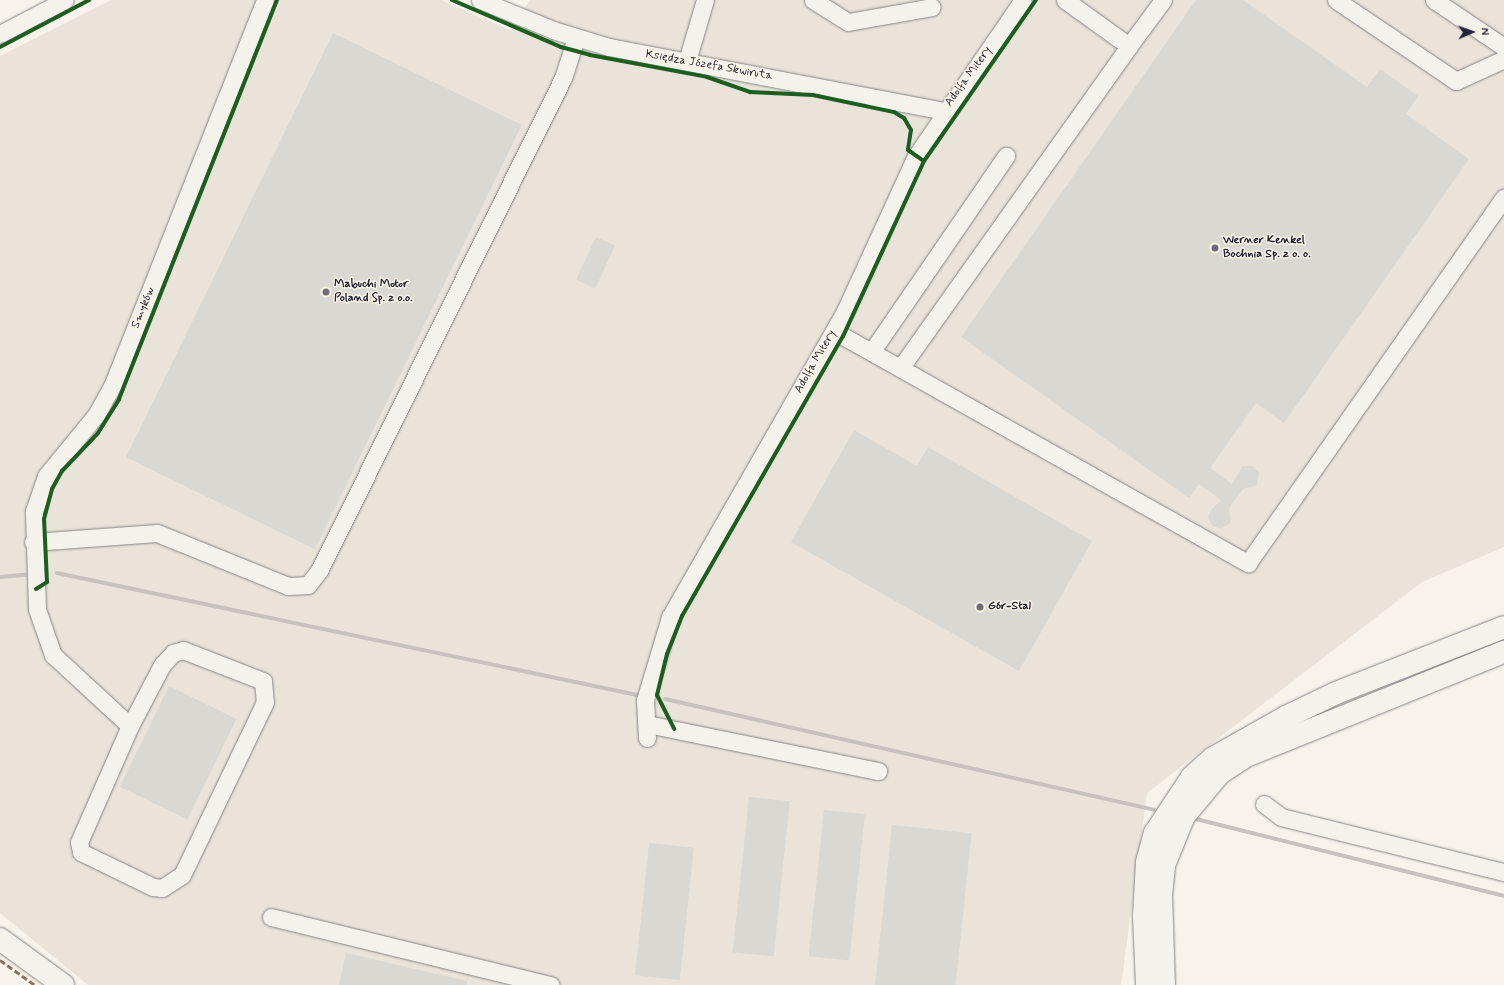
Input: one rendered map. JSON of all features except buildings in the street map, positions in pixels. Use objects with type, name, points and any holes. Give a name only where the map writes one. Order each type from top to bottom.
[{"type":"main road","points":[[1147,985],[1144,895],[1147,862],[1155,833],[1192,777],[1212,758],[1286,717],[1336,693],[1504,627]]},
{"type":"main road","points":[[1164,985],[1161,895],[1164,865],[1184,816],[1220,773],[1254,752],[1504,652]]},
{"type":"main road","points":[[0,939],[63,985]]},
{"type":"street","points":[[0,34],[64,0]]},
{"type":"street","name":"Smyków","points":[[130,726],[54,655],[37,609],[33,542],[34,511],[41,484],[53,465],[96,416],[113,384],[265,0]]},
{"type":"street","name":"Księdza Józefa Skwiruta","points":[[480,0],[576,38],[944,111]]},
{"type":"street","points":[[687,61],[705,0]]},
{"type":"street","points":[[814,0],[848,22],[932,7]]},
{"type":"street","name":"Adolfa Mitery","points":[[878,771],[647,731],[646,700],[652,668],[670,617],[834,331],[899,187],[944,111],[1023,0]]},
{"type":"street","points":[[1065,0],[1129,46]]},
{"type":"street","points":[[901,367],[1163,0]]},
{"type":"street","points":[[1336,0],[1456,81],[1504,59]]},
{"type":"street","points":[[1434,0],[1504,47]]},
{"type":"street","points":[[33,542],[157,533],[288,586],[308,585],[320,569],[556,93],[576,38]]},
{"type":"street","points":[[872,351],[1006,156]]},
{"type":"street","points":[[834,331],[901,367],[1248,563],[1504,198]]},
{"type":"street","points":[[183,650],[263,682],[265,702],[182,876],[162,888],[152,887],[82,852],[79,842],[130,726],[162,665],[178,651],[183,650]]},
{"type":"street","points":[[1264,804],[1281,817],[1504,872]]},
{"type":"street","points":[[271,917],[551,985]]},
{"type":"shaded area","points":[[111,0],[441,0],[510,30],[530,0],[1504,0],[1504,547],[1422,582],[1147,793],[1121,985],[88,985],[0,913],[0,56]]},
{"type":"waterway","points":[[57,573],[637,695]]},
{"type":"waterway","points":[[0,577],[25,575]]},
{"type":"waterway","points":[[665,699],[1155,810]]},
{"type":"waterway","points":[[1196,819],[1504,896]]},
{"type":"marked path","points":[[0,960],[35,985]]},
{"type":"cycle path","points":[[0,47],[89,0]]},
{"type":"cycle path","points":[[36,589],[47,582],[44,519],[52,489],[62,471],[98,433],[119,399],[277,0]]},
{"type":"cycle path","points":[[452,0],[561,47],[590,55],[707,77],[750,92],[813,95],[894,112],[904,118],[911,130],[908,150],[924,161],[843,336],[682,616],[667,654],[657,695],[674,729]]},
{"type":"cycle path","points":[[924,161],[1036,0]]},
{"type":"place","name":"Werner Kenkel Bochnia Sp. z o. o.","points":[[1215,248]]},
{"type":"place","name":"Mabuchi Motor Poland Sp. z o.o.","points":[[326,292]]},
{"type":"place","name":"Gór-Stal","points":[[980,607]]}]
